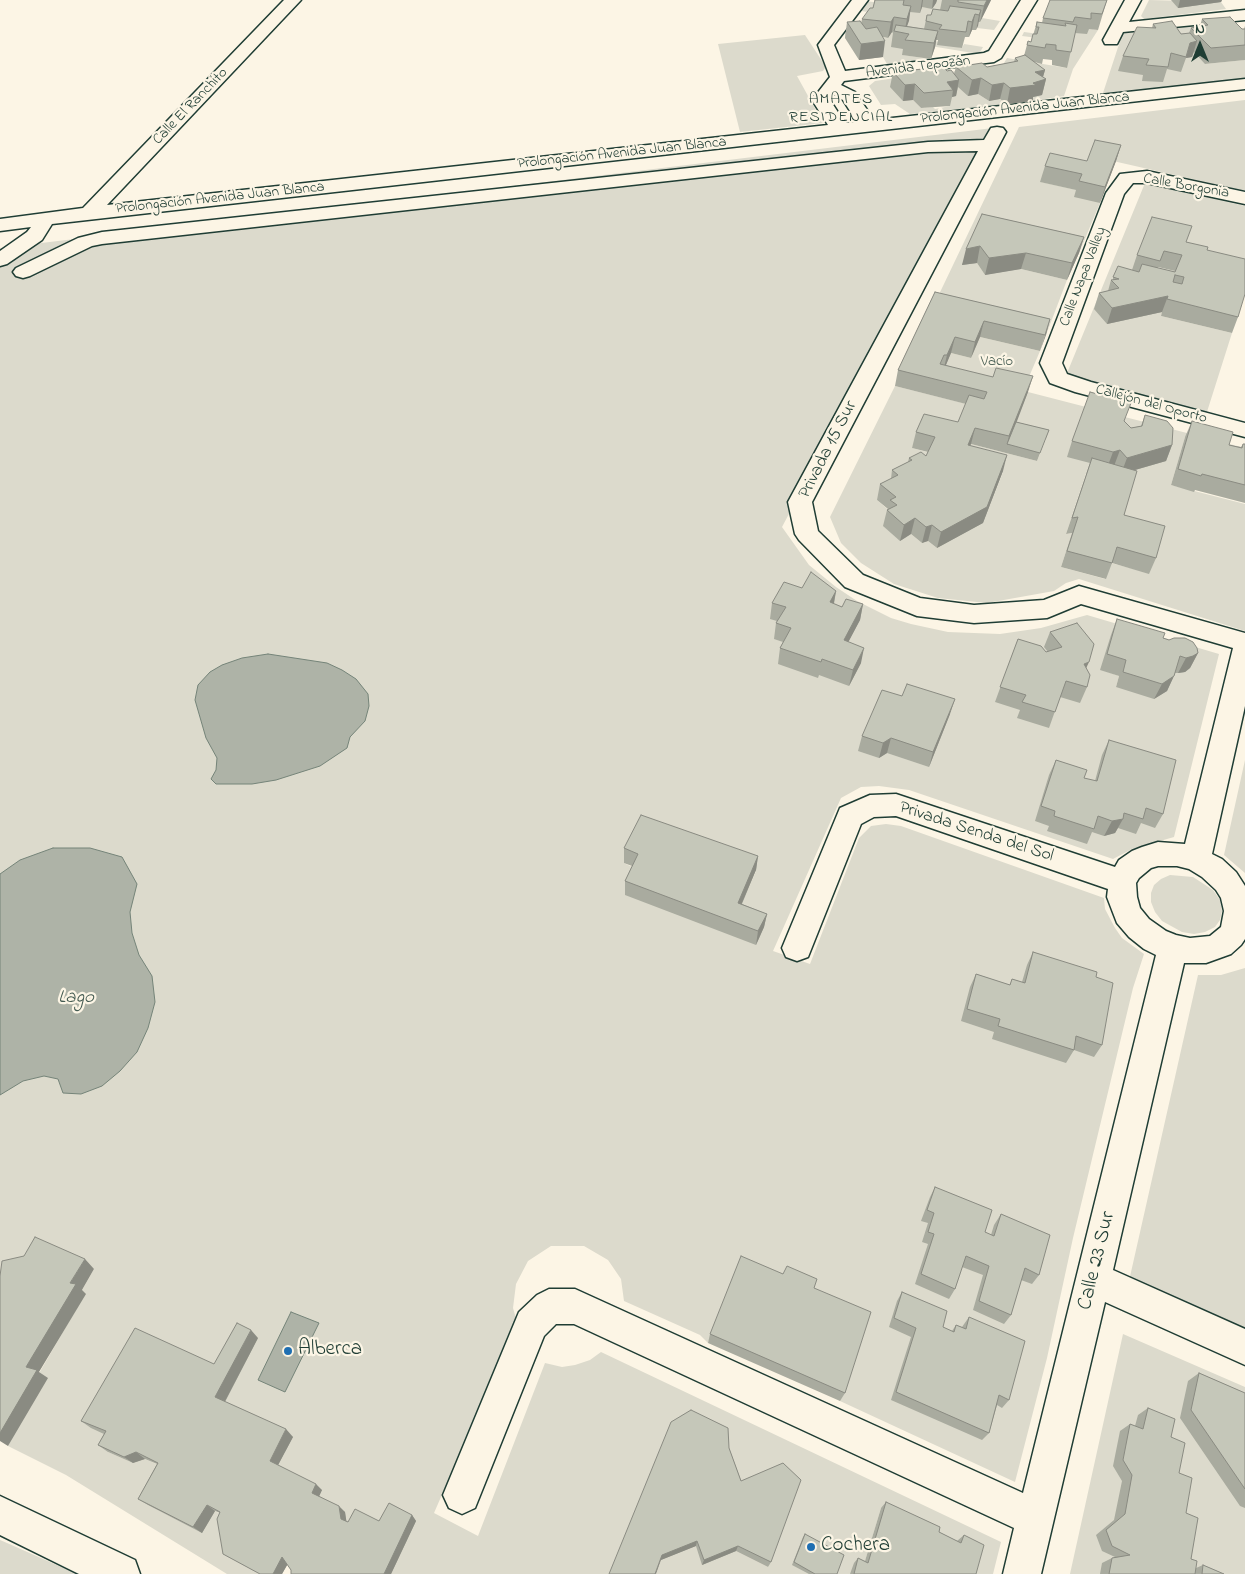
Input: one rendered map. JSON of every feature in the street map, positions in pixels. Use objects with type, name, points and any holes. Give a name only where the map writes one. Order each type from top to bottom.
[{"type":"street","name":"Calle El Ranchito","points":[[89,214],[293,0]]},
{"type":"street","points":[[860,0],[826,45],[835,82],[849,96],[869,126]]},
{"type":"street","name":"Avenida Tepozán","points":[[835,82],[988,58],[995,54],[1028,0]]},
{"type":"street","points":[[1109,44],[1133,0]]},
{"type":"street","points":[[1118,28],[1245,14]]},
{"type":"street","points":[[835,82],[821,100],[840,129]]},
{"type":"street","name":"Prolongación Avenida Juan Blanca","points":[[0,225],[1245,84]]},
{"type":"street","name":"Privada 15 Sur","points":[[1008,111],[800,502],[807,534],[854,581],[917,607],[974,614],[1011,612],[1047,609],[1079,595],[1245,642]]},
{"type":"street","points":[[24,272],[85,242],[102,238],[928,147],[990,145]]},
{"type":"street","name":"Calle Borgonia","points":[[1127,178],[1147,177],[1245,198]]},
{"type":"street","name":"Calle Napa Valley","points":[[1058,378],[1051,363],[1116,193],[1127,178]]},
{"type":"street","points":[[0,260],[36,236],[46,219]]},
{"type":"street","name":"Callejón del Oporto","points":[[1058,378],[1083,387],[1245,430]]},
{"type":"street","points":[[1196,859],[1245,650]]},
{"type":"street","name":"Privada Senda del Sol","points":[[796,948],[850,816],[870,806],[896,805],[1122,882]]},
{"type":"street","points":[[1158,854],[1177,854],[1196,859],[1219,874],[1235,895],[1241,926],[1220,944],[1206,950],[1190,951],[1173,948],[1155,940],[1139,928],[1128,914],[1122,898],[1122,882],[1129,869],[1142,859],[1158,854]]},
{"type":"street","name":"Calle 23 Sur","points":[[1022,1574],[1173,948]]},
{"type":"street","points":[[1094,1279],[1245,1347]]},
{"type":"street","points":[[462,1495],[531,1324],[549,1307],[575,1306],[1036,1519]]},
{"type":"street","points":[[0,1515],[121,1574]]},
{"type":"green space","points":[[934,0],[948,0],[944,11],[955,18],[980,22],[982,18],[1000,21],[994,30],[977,28],[928,39],[962,48],[964,44],[983,47],[979,54],[894,40],[906,49],[903,55],[931,59],[887,64],[883,57],[864,45],[845,38],[845,32],[888,38],[892,32],[904,34],[873,13],[856,10],[864,1],[932,8]]},
{"type":"green space","points":[[1149,0],[1221,2],[1226,9],[1144,19],[1141,16]]},
{"type":"green space","points":[[1194,26],[1202,34],[1205,64],[1244,60],[1245,58],[1245,79],[1102,96],[1123,32]]},
{"type":"green space","points":[[1087,28],[1098,30],[1073,69],[1064,96],[1033,101],[1021,71],[1004,63],[1007,58],[1067,68],[1062,41],[1022,36],[1024,32],[1069,38],[1071,32]]},
{"type":"green space","points":[[805,35],[826,67],[823,71],[797,76],[823,123],[740,132],[718,44]]},
{"type":"green space","points":[[958,71],[968,95],[978,94],[989,101],[1000,99],[1007,104],[910,114],[895,104],[881,105],[869,86],[875,81],[895,78],[904,101],[913,100],[921,108],[933,107],[935,109],[950,106],[944,98],[956,96],[934,73]]},
{"type":"green space","points":[[1245,100],[1245,191],[1091,156],[1083,177],[1041,182],[1077,190],[1100,203],[1079,253],[977,263],[985,275],[1021,269],[1067,280],[1046,335],[932,309],[1019,127]]},
{"type":"green space","points":[[993,128],[782,527],[809,565],[836,587],[857,601],[891,618],[911,624],[948,632],[1000,634],[1041,628],[1087,615],[1219,654],[1174,837],[1132,849],[1113,859],[909,790],[879,786],[861,787],[841,798],[773,951],[810,964],[859,838],[871,826],[886,824],[901,826],[1104,898],[1105,909],[1122,938],[1144,954],[1133,988],[1073,1238],[1047,1358],[1015,1482],[840,1401],[739,1265],[708,1343],[700,1335],[624,1301],[621,1279],[608,1260],[584,1246],[551,1246],[528,1261],[516,1284],[513,1308],[517,1322],[434,1513],[478,1536],[545,1363],[562,1367],[575,1365],[590,1360],[601,1352],[1001,1542],[993,1574],[970,1574],[954,1548],[881,1508],[863,1568],[850,1574],[656,1574],[661,1560],[696,1546],[736,1551],[768,1567],[798,1486],[611,1574],[390,1574],[384,1527],[353,1528],[318,1499],[322,1490],[277,1467],[223,1405],[222,1372],[116,1438],[108,1452],[133,1463],[145,1459],[168,1469],[215,1511],[228,1518],[231,1558],[260,1574],[227,1574],[66,1475],[8,1446],[38,1375],[85,1294],[81,1292],[94,1269],[0,1280],[0,248]],"holes":[[[1190,668],[1178,673],[1172,672],[1116,687],[1119,676],[1100,669]],[[624,863],[756,871],[736,917]]]},
{"type":"green space","points":[[1145,183],[1245,206],[1245,277],[1147,233],[1158,267],[1176,271],[1161,316],[1232,333],[1206,415],[1065,378]]},
{"type":"green space","name":"Vacío","points":[[980,337],[1040,351],[1023,391],[943,372],[951,353],[971,358]]},
{"type":"green space","points":[[895,386],[983,408],[980,415],[965,411],[954,438],[921,430],[912,448],[931,453],[922,472],[917,469],[906,474],[908,477],[889,486],[895,491],[877,500],[892,513],[887,516],[893,521],[884,526],[900,540],[911,534],[922,543],[928,541],[937,548],[983,523],[1003,472],[964,461],[971,444],[1037,461],[1046,439],[1013,430],[1028,392],[1245,448],[1245,462],[1235,460],[1234,464],[1222,461],[1226,448],[1185,437],[1171,485],[1245,504],[1245,631],[1079,579],[1066,583],[1054,591],[987,603],[938,598],[894,584],[861,563],[841,543],[830,517]],"holes":[[[1086,474],[1131,487],[1118,531],[1158,542],[1149,573],[1111,563],[1105,579],[1061,567],[1072,533],[1066,534]]]},
{"type":"green space","points":[[1245,760],[1245,873],[1224,855]]},
{"type":"green space","points":[[1170,875],[1193,877],[1213,890],[1220,900],[1222,911],[1220,920],[1215,927],[1205,932],[1194,934],[1182,932],[1162,921],[1155,912],[1151,902],[1151,893],[1154,885]]},
{"type":"green space","points":[[1245,968],[1245,1328],[1129,1281],[1198,975],[1221,975]]},
{"type":"green space","points":[[1123,1334],[1245,1387],[1245,1574],[1070,1574]]},
{"type":"green space","points":[[0,1540],[7,1543],[77,1574],[0,1574]]},
{"type":"water","points":[[268,654],[327,663],[356,679],[368,694],[369,706],[365,721],[350,737],[347,748],[320,766],[276,780],[252,784],[216,784],[211,779],[216,770],[217,758],[206,738],[195,700],[198,685],[210,672],[222,665],[242,658]]},
{"type":"water","name":"Lago","points":[[53,848],[90,848],[122,857],[137,884],[130,912],[132,933],[139,955],[152,976],[155,1002],[148,1028],[137,1052],[120,1071],[102,1086],[81,1094],[63,1093],[58,1079],[44,1076],[23,1081],[0,1095],[0,874],[20,860]]},
{"type":"water","name":"Alberca","points":[[291,1312],[319,1323],[285,1392],[258,1380]]},
{"type":"building","points":[[875,0],[904,0],[903,5],[911,6],[907,19],[894,17],[891,22],[862,19],[870,8],[873,8]]},
{"type":"building","points":[[958,0],[987,0],[984,6],[958,2]]},
{"type":"building","points":[[1050,0],[1107,0],[1102,14],[1091,13],[1091,19],[1075,17],[1073,22],[1043,18]]},
{"type":"building","points":[[950,6],[981,10],[979,15],[975,14],[972,22],[968,21],[966,32],[939,29],[942,25],[926,21],[927,15],[931,15],[933,9],[948,11]]},
{"type":"building","points":[[1230,17],[1242,29],[1245,29],[1245,45],[1211,48],[1191,28],[1208,25],[1202,19]]},
{"type":"building","points":[[860,21],[866,29],[877,27],[885,41],[861,44],[847,22]]},
{"type":"building","points":[[1172,21],[1181,34],[1190,33],[1197,41],[1190,43],[1186,57],[1171,53],[1168,67],[1146,65],[1149,59],[1123,56],[1137,27],[1156,28],[1153,24]]},
{"type":"building","points":[[1037,22],[1066,26],[1065,23],[1077,25],[1071,52],[1056,50],[1056,45],[1046,44],[1045,48],[1027,45],[1028,41],[1031,42],[1033,34],[1037,34],[1039,27],[1036,27]]},
{"type":"building","points":[[896,25],[938,31],[934,43],[905,40],[909,34],[894,31]]},
{"type":"building","points":[[1025,55],[1045,70],[1035,72],[1046,79],[1033,83],[1036,85],[1010,88],[1004,83],[992,85],[981,78],[972,80],[956,67],[982,63],[987,67],[1018,61],[1015,58]]},
{"type":"building","points":[[943,67],[947,71],[951,70],[959,80],[947,82],[953,90],[924,93],[915,84],[905,85],[893,72]]},
{"type":"building","points":[[1095,140],[1121,145],[1105,187],[1079,181],[1082,174],[1045,166],[1050,153],[1087,161]]},
{"type":"building","points":[[982,214],[1084,237],[1072,263],[1026,253],[989,258],[980,246],[966,249]]},
{"type":"building","points":[[1152,217],[1192,226],[1186,242],[1208,247],[1207,250],[1245,259],[1245,294],[1238,317],[1167,299],[1168,296],[1112,308],[1099,293],[1119,288],[1111,280],[1119,279],[1113,277],[1118,266],[1139,272],[1142,264],[1175,272],[1182,255],[1164,251],[1160,261],[1137,255]],"holes":[[[1175,275],[1184,277],[1182,284],[1173,282]]]},
{"type":"building","points":[[935,292],[1050,319],[1045,335],[984,321],[975,342],[955,337],[947,355],[944,355],[940,364],[993,377],[996,368],[1033,376],[1009,436],[975,428],[968,445],[1007,455],[987,507],[941,532],[932,525],[926,527],[915,518],[904,525],[887,510],[897,505],[890,500],[896,497],[880,484],[898,475],[892,470],[912,460],[909,458],[921,452],[926,456],[935,437],[916,432],[924,414],[958,422],[969,395],[984,399],[987,392],[898,370]]},
{"type":"building","points":[[1090,392],[1131,403],[1124,421],[1131,428],[1142,426],[1145,415],[1167,421],[1173,428],[1172,445],[1127,458],[1120,450],[1113,452],[1072,441]]},
{"type":"building","points":[[1192,421],[1233,432],[1229,445],[1242,448],[1243,444],[1245,444],[1245,485],[1178,469]]},
{"type":"building","points":[[1016,422],[1049,430],[1040,453],[1007,444]]},
{"type":"building","points":[[1092,458],[1137,471],[1124,515],[1165,526],[1156,558],[1117,547],[1112,563],[1067,551],[1078,517],[1072,518]]},
{"type":"building","points":[[811,572],[836,591],[830,602],[842,607],[846,599],[863,604],[844,640],[864,648],[853,670],[822,659],[821,662],[780,648],[791,628],[776,623],[786,607],[772,603],[784,582],[802,588]]},
{"type":"building","points":[[1117,619],[1165,633],[1163,638],[1169,640],[1185,638],[1193,642],[1198,653],[1186,658],[1180,656],[1174,676],[1162,684],[1123,672],[1126,660],[1107,654]]},
{"type":"building","points":[[1077,623],[1094,644],[1089,662],[1084,664],[1090,675],[1087,687],[1066,681],[1055,712],[1022,702],[1026,695],[1000,687],[1018,639],[1041,646],[1046,652],[1062,647],[1050,632]]},
{"type":"building","points":[[907,684],[955,699],[933,752],[891,738],[883,743],[862,736],[882,690],[902,696]]},
{"type":"building","points":[[1109,740],[1176,760],[1163,814],[1146,808],[1143,819],[1124,813],[1123,819],[1112,821],[1098,816],[1094,829],[1054,816],[1055,811],[1041,806],[1056,760],[1087,770],[1084,778],[1097,781]]},
{"type":"building","points":[[641,815],[758,856],[738,903],[767,914],[758,931],[625,881],[638,854],[624,848]]},
{"type":"building","points":[[1033,952],[1097,972],[1096,977],[1113,983],[1102,1045],[1076,1036],[1074,1050],[998,1026],[1000,1019],[967,1009],[976,974],[1010,985],[1012,979],[1025,983]]},
{"type":"building","points":[[935,1187],[992,1210],[985,1232],[994,1236],[1001,1214],[1050,1235],[1039,1275],[1025,1268],[1011,1315],[979,1301],[989,1266],[966,1256],[955,1289],[921,1274],[934,1234],[928,1232],[934,1213],[927,1210]]},
{"type":"building","points":[[35,1237],[85,1259],[70,1283],[76,1284],[26,1367],[37,1370],[0,1433],[0,1276],[2,1261],[24,1256]]},
{"type":"building","points":[[741,1256],[783,1274],[787,1266],[817,1279],[814,1288],[871,1312],[845,1393],[710,1334]]},
{"type":"building","points":[[902,1292],[947,1311],[943,1327],[954,1332],[956,1325],[966,1329],[969,1317],[1025,1341],[1009,1400],[999,1395],[989,1433],[896,1392],[916,1328],[894,1318]]},
{"type":"building","points":[[237,1323],[251,1330],[215,1397],[286,1429],[270,1461],[316,1484],[312,1493],[339,1506],[341,1519],[348,1522],[355,1509],[379,1521],[389,1503],[412,1515],[384,1574],[291,1574],[291,1570],[282,1557],[273,1574],[260,1574],[223,1554],[217,1519],[220,1512],[207,1505],[193,1527],[138,1499],[158,1463],[136,1452],[124,1457],[98,1445],[106,1431],[81,1421],[135,1328],[214,1364]]},
{"type":"building","points":[[1199,1373],[1245,1393],[1245,1489],[1191,1410]]},
{"type":"building","points":[[1148,1408],[1175,1419],[1171,1437],[1185,1443],[1179,1473],[1192,1478],[1186,1513],[1198,1518],[1191,1559],[1197,1561],[1195,1574],[1109,1574],[1112,1558],[1130,1555],[1112,1546],[1106,1530],[1125,1514],[1132,1475],[1123,1460],[1130,1424],[1143,1429]]},
{"type":"building","points":[[691,1410],[728,1428],[729,1448],[741,1481],[783,1463],[801,1480],[771,1562],[738,1546],[704,1560],[697,1541],[662,1555],[655,1574],[609,1574],[671,1422]]},
{"type":"building","points":[[886,1502],[940,1527],[939,1532],[961,1543],[964,1535],[984,1545],[976,1574],[854,1574],[858,1558],[868,1563]]},
{"type":"building","name":"Cochera","points":[[805,1534],[844,1555],[837,1574],[815,1574],[794,1562]]},
{"type":"building","points":[[1203,1565],[1224,1574],[1202,1574]]},
{"type":"place","name":"Alberca","points":[[288,1351]]},
{"type":"place","name":"Cochera","points":[[811,1547]]},
{"type":"district","name":"AMATES RESIDENCIAL","points":[[841,109]]}]
